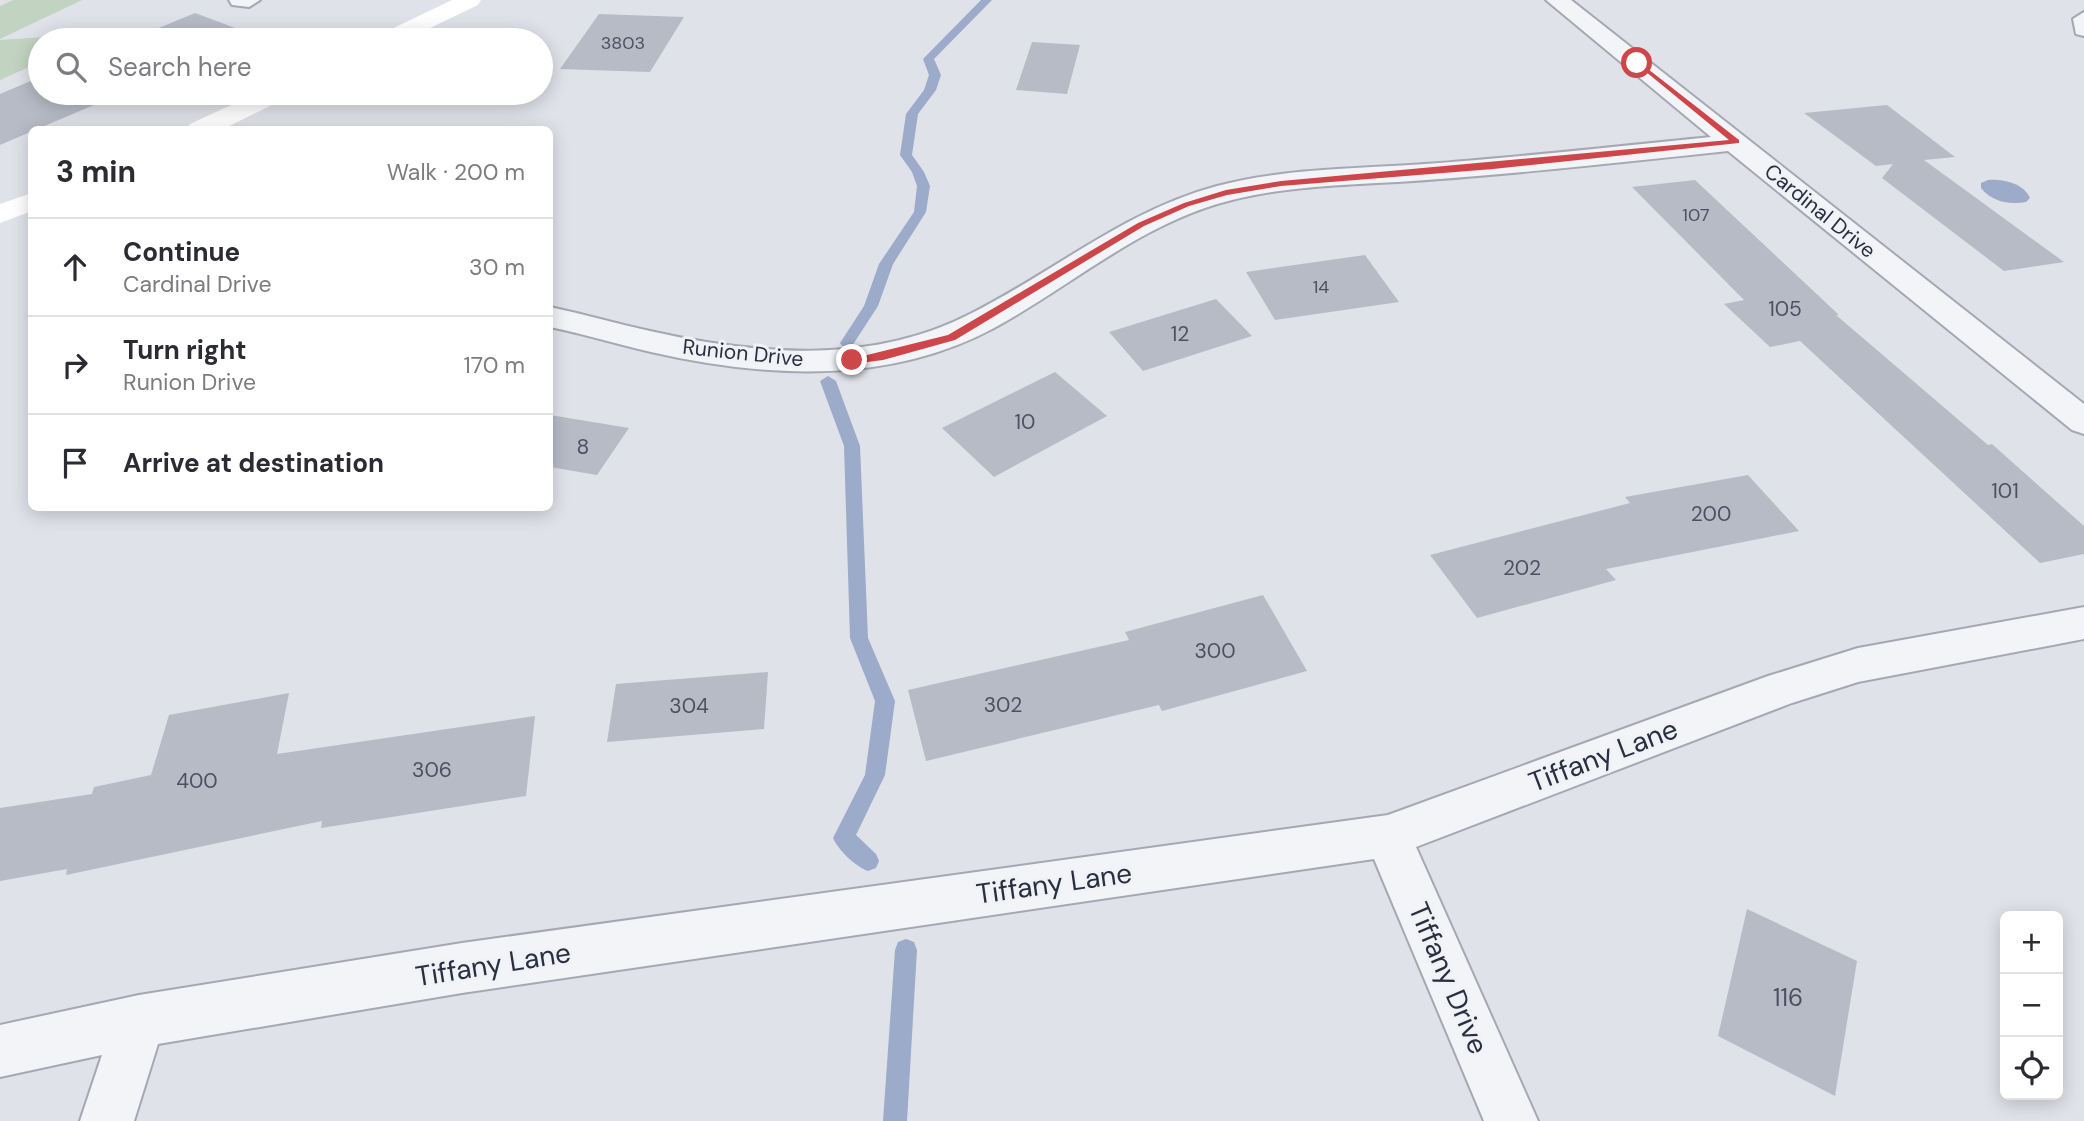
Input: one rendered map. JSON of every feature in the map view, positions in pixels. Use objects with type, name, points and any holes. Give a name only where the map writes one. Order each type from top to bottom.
[{"type":"main road","points":[[412,28],[470,0]]},
{"type":"main road","points":[[207,126],[252,105]]},
{"type":"main road","points":[[0,214],[28,203]]},
{"type":"street","points":[[240,0],[249,0]]},
{"type":"street","name":"Cardinal Drive","points":[[1557,0],[2084,422]]},
{"type":"street","points":[[2084,19],[2084,29]]},
{"type":"street","name":"Runion Drive","points":[[553,318],[701,350],[828,361],[883,357],[952,337],[1141,224],[1186,205],[1226,193],[1281,184],[1493,167],[1736,142]]},
{"type":"street","name":"Tiffany Lane","points":[[0,1051],[139,1021],[462,968],[1388,836],[1783,688],[1833,672],[1871,662],[2084,623]]},
{"type":"street","name":"Tiffany Drive","points":[[1388,836],[1511,1121]]},
{"type":"street","points":[[107,1121],[139,1021]]},
{"type":"green space","points":[[13,0],[82,0],[0,39],[0,6]]},
{"type":"green space","points":[[28,38],[28,67],[0,80],[0,40]]},
{"type":"water","points":[[1988,180],[2012,183],[2023,189],[2030,198],[2020,203],[1996,199],[1981,188],[1981,183]]},
{"type":"building","points":[[195,13],[235,28],[159,28]]},
{"type":"building","points":[[599,14],[684,17],[650,72],[560,69]]},
{"type":"building","points":[[1032,42],[1080,45],[1067,94],[1016,90]]},
{"type":"building","points":[[28,82],[28,105],[94,105],[45,126],[28,126],[28,133],[0,145],[0,94]]},
{"type":"building","points":[[1887,105],[1955,157],[1924,160],[2064,262],[2004,271],[1882,178],[1893,164],[1876,166],[1804,113]]},
{"type":"building","points":[[1695,180],[1839,315],[1836,315],[1988,445],[1992,444],[2084,526],[2084,554],[2040,563],[1800,341],[1770,347],[1724,304],[1744,300],[1632,187]]},
{"type":"building","points":[[1365,255],[1399,302],[1275,320],[1246,272]]},
{"type":"building","points":[[1216,299],[1252,336],[1143,371],[1109,332]]},
{"type":"building","points":[[1055,372],[1107,416],[994,477],[942,428]]},
{"type":"building","points":[[553,415],[629,428],[597,475],[553,468]]},
{"type":"building","points":[[1748,475],[1799,531],[1606,569],[1616,580],[1477,618],[1430,555],[1630,503],[1625,497]]},
{"type":"building","points":[[1263,595],[1307,671],[1162,711],[1159,705],[926,761],[908,690],[1129,640],[1125,632]]},
{"type":"building","points":[[768,672],[764,729],[607,742],[616,684]]},
{"type":"building","points":[[289,693],[277,754],[535,716],[526,796],[321,828],[322,821],[66,875],[67,869],[0,881],[0,808],[92,794],[94,787],[151,775],[169,715]]},
{"type":"building","points":[[1747,909],[1857,961],[1835,1096],[1718,1036]]},
{"type":"waterway","points":[[847,343],[869,311],[886,264],[913,224],[924,200],[924,186],[906,155],[912,114],[930,90],[935,75],[928,59],[987,0]]},
{"type":"waterway","points":[[828,381],[852,446],[859,638],[885,701],[875,775],[844,838],[868,861]]},
{"type":"waterway","points":[[895,1121],[906,950]]},
{"type":"route","points":[[852,360],[883,357],[926,347],[952,337],[1141,224],[1186,205],[1226,193],[1281,184],[1493,167],[1736,142],[1637,63]]}]
